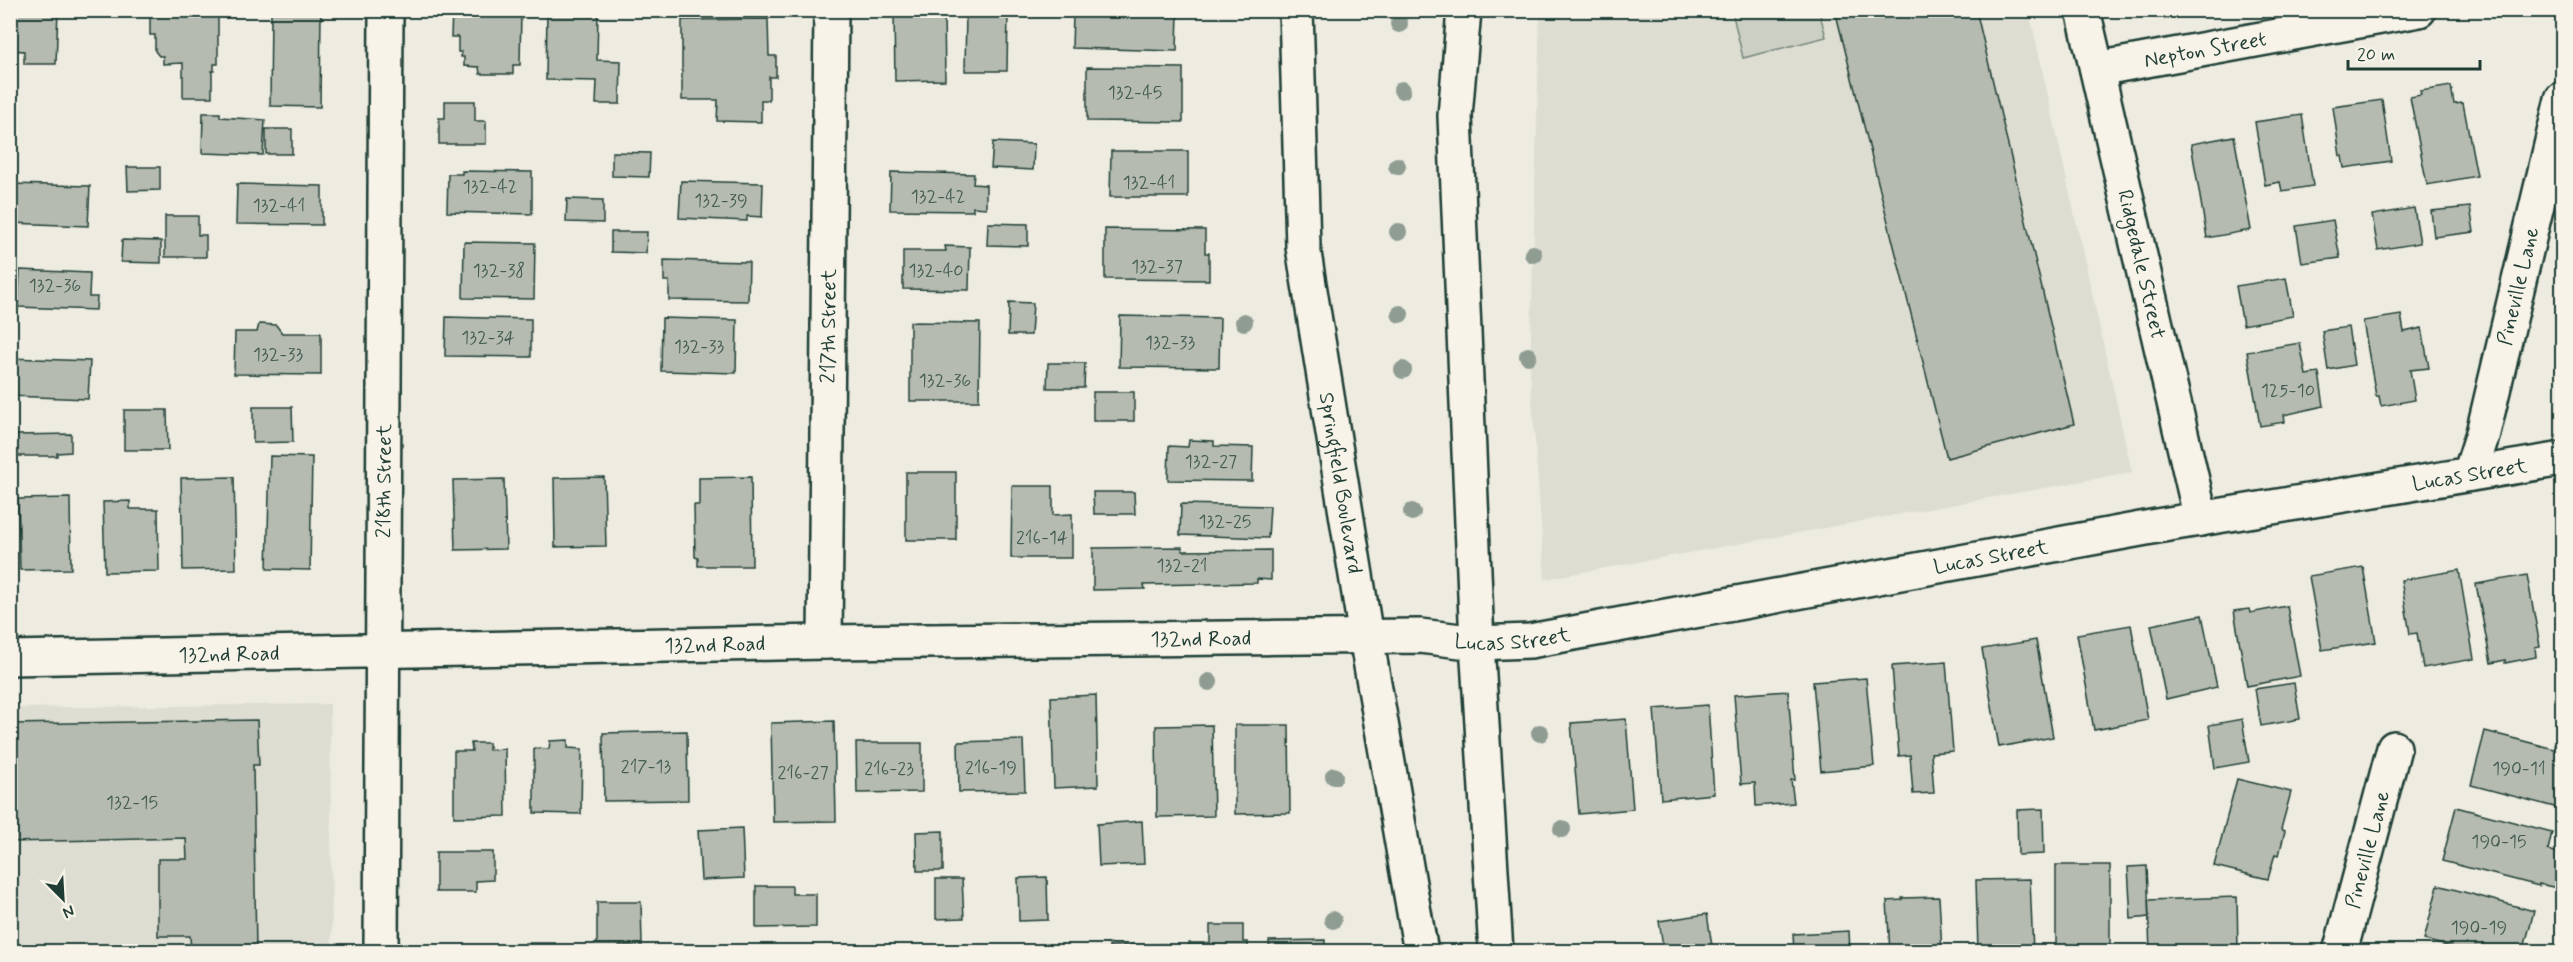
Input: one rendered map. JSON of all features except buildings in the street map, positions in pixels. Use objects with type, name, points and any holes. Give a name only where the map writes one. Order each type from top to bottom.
[{"type":"street","name":"218th Street","points":[[381,951],[386,10]]},
{"type":"street","name":"217th Street","points":[[825,642],[831,10]]},
{"type":"street","name":"Springfield Boulevard","points":[[1296,10],[1303,247],[1366,637],[1421,951]]},
{"type":"street","points":[[1464,10],[1455,116],[1477,643],[1496,951]]},
{"type":"street","name":"Ridgedale Street","points":[[2083,10],[2201,519]]},
{"type":"street","name":"Nepton Street","points":[[2097,69],[2419,10]]},
{"type":"street","name":"Pineville Lane","points":[[2470,474],[2483,433],[2562,99]]},
{"type":"street","name":"Lucas Street","points":[[1420,636],[1477,643],[1530,641],[2201,519],[2562,459]]},
{"type":"street","name":"132nd Road","points":[[10,658],[825,642],[1420,636]]},
{"type":"street","name":"Pineville Lane","points":[[2340,951],[2394,748]]},
{"type":"shaded area","points":[[1540,11],[2029,11],[2132,472],[1545,579],[1530,372]]},
{"type":"shaded area","points":[[1732,11],[1819,11],[1826,37],[1743,58]]},
{"type":"shaded area","points":[[330,704],[332,951],[11,951],[10,708]]}]
